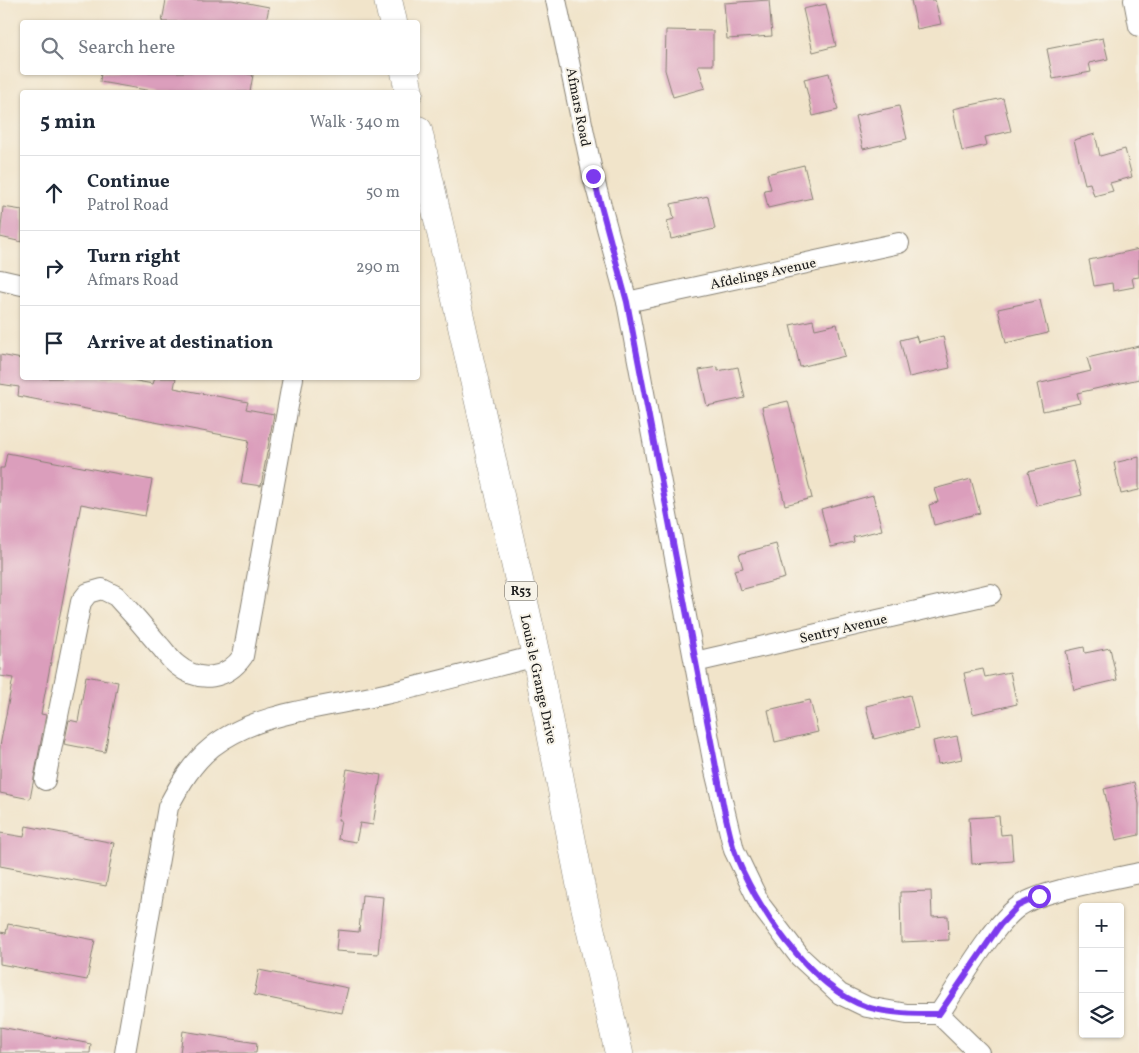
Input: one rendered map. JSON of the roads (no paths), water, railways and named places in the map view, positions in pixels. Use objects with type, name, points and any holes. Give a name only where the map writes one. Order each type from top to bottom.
[{"type":"main road","points":[[388,0],[393,20]]},
{"type":"main road","points":[[406,75],[409,90]]},
{"type":"main road","name":"Louis le Grange Drive","points":[[420,139],[536,656],[582,893],[619,1053]]},
{"type":"street","name":"Afmars Road","points":[[556,0],[593,176],[627,302],[715,771],[734,850],[761,906],[800,957],[840,994],[867,1007],[907,1014],[939,1014]]},
{"type":"street","points":[[1134,0],[1139,26]]},
{"type":"street","name":"Afdelings Avenue","points":[[627,302],[899,243]]},
{"type":"street","points":[[0,280],[20,285]]},
{"type":"street","points":[[46,780],[81,602],[88,593],[102,589],[116,596],[177,665],[193,674],[208,677],[223,675],[235,668],[243,656],[293,380]]},
{"type":"street","name":"Sentry Avenue","points":[[695,662],[991,594]]},
{"type":"street","points":[[125,1053],[168,807],[187,772],[213,746],[248,726],[291,714],[386,694],[536,656]]},
{"type":"street","points":[[979,1053],[939,1014],[1000,925],[1018,906],[1039,896],[1139,873]]}]
